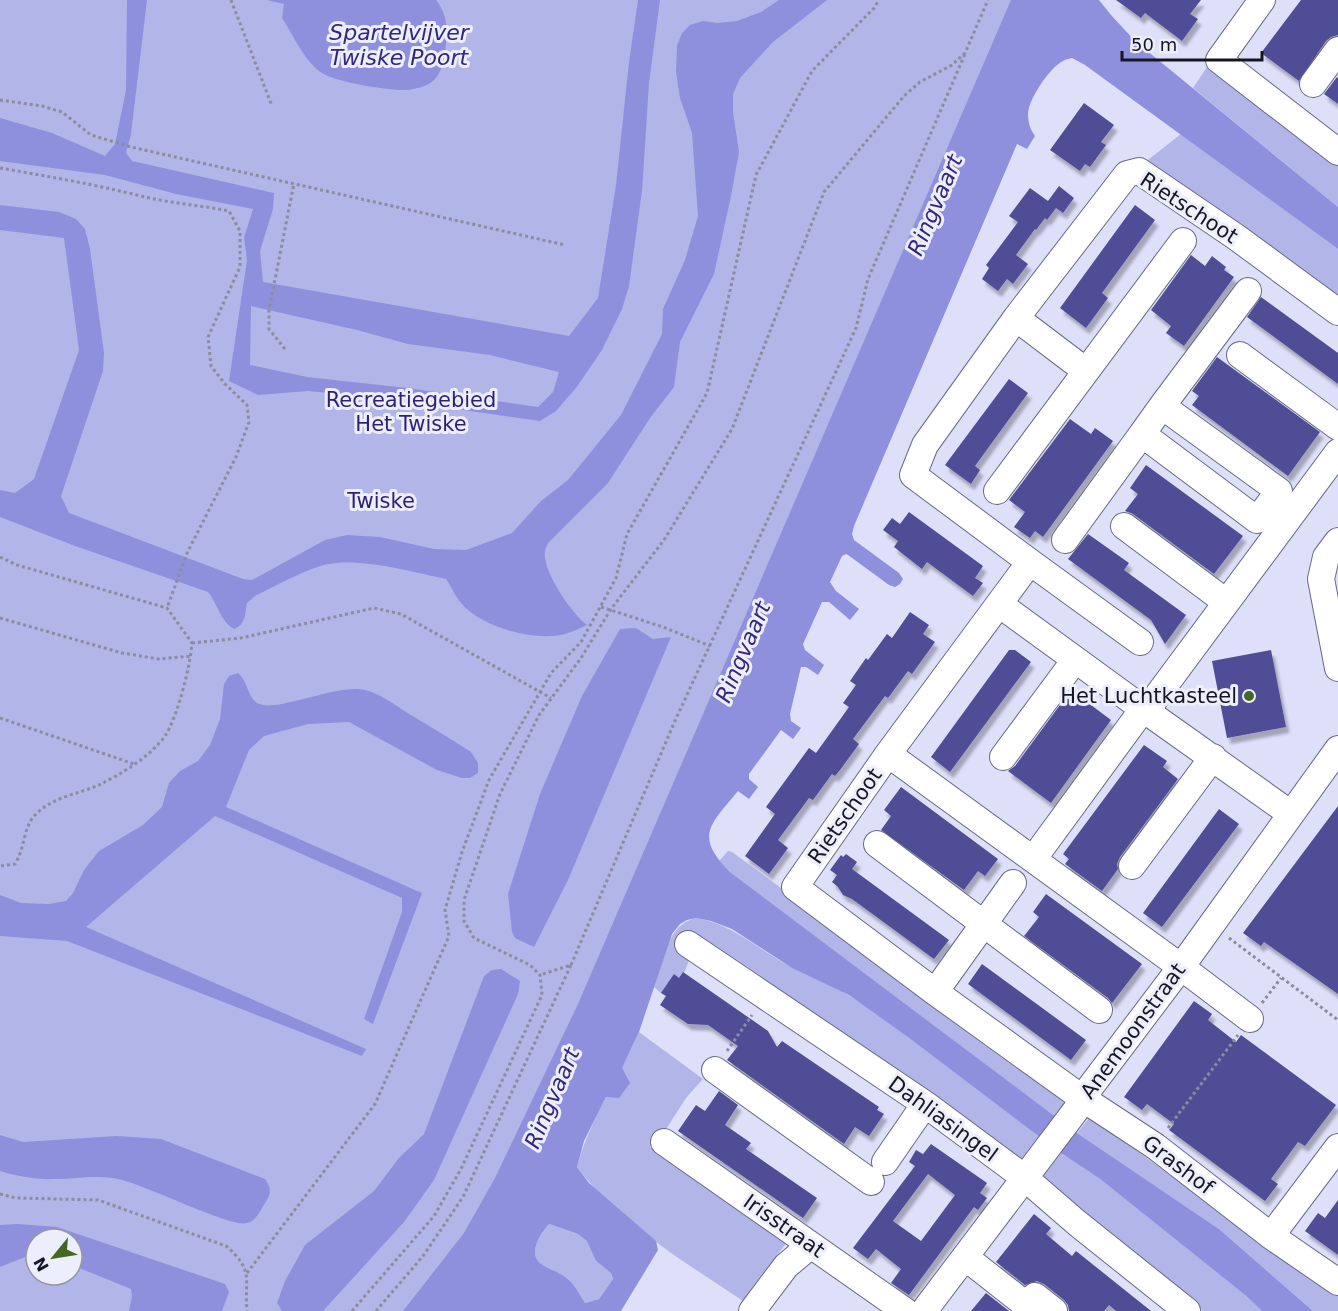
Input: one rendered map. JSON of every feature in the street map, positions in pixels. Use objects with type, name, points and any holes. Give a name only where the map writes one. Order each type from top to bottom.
[{"type":"street","points":[[1262,0],[1219,60],[1338,152]]},
{"type":"street","points":[[1314,84],[1338,50]]},
{"type":"street","name":"Rietschoot","points":[[1140,642],[913,475],[925,445],[1016,318],[1127,174],[1139,171],[1236,237],[1338,312]]},
{"type":"street","name":"Rietschoot","points":[[997,491],[1182,241]]},
{"type":"street","points":[[1065,540],[1248,291]]},
{"type":"street","points":[[1016,318],[1086,371]]},
{"type":"street","points":[[1240,355],[1338,427]]},
{"type":"street","points":[[1142,434],[1257,520],[1279,491],[1162,406]]},
{"type":"street","points":[[1190,470],[1211,442]]},
{"type":"street","points":[[1034,858],[1338,452]]},
{"type":"street","points":[[1224,495],[1245,468]]},
{"type":"street","points":[[1124,526],[1226,602]]},
{"type":"street","points":[[1338,541],[1326,556],[1321,579],[1338,668]]},
{"type":"street","name":"Rietschoot","points":[[1030,562],[888,754],[795,887],[1079,1104]]},
{"type":"street","points":[[999,604],[1291,814]]},
{"type":"street","points":[[1003,757],[1075,660]]},
{"type":"street","name":"Anemoonstraat","points":[[924,1311],[1181,967],[1338,749]]},
{"type":"street","points":[[888,754],[1034,858],[1250,1019]]},
{"type":"street","points":[[1132,866],[1213,757]]},
{"type":"street","name":"Rietschoot","points":[[877,844],[1099,1010]]},
{"type":"street","points":[[935,992],[1013,883]]},
{"type":"street","name":"Dahliasingel","points":[[688,944],[925,1104],[1025,1178],[1187,1311]]},
{"type":"street","points":[[715,1070],[878,1172],[925,1104]]},
{"type":"street","name":"Grashof","points":[[1079,1104],[1155,1146],[1272,1236],[1338,1282]]},
{"type":"street","name":"Irisstraat","points":[[664,1142],[905,1311]]},
{"type":"street","points":[[1272,1236],[1338,1147]]},
{"type":"street","points":[[752,1311],[786,1266],[811,1245]]},
{"type":"street","points":[[965,1257],[1026,1305],[1035,1296],[1054,1311]]},
{"type":"path","points":[[231,0],[272,106]]},
{"type":"path","points":[[247,1273],[375,1104],[449,936],[445,910],[462,852],[489,780],[551,673],[581,642],[616,578],[627,534],[707,393],[756,175],[812,71],[874,8],[879,0]]},
{"type":"path","points":[[376,1311],[423,1256],[463,1197],[571,965],[710,646],[856,328],[868,279],[988,0]]},
{"type":"path","points":[[352,1311],[434,1216],[461,1169],[542,995],[540,975],[530,965],[474,938],[464,921],[464,900],[500,794],[539,715],[581,658],[611,609],[663,540],[732,429],[825,192],[904,96],[920,82],[952,65],[965,53]]},
{"type":"path","points":[[0,100],[42,106],[62,112],[91,135],[177,159],[294,183],[564,245]]},
{"type":"path","points":[[0,168],[229,211],[240,231],[240,267],[208,338],[211,366],[225,384],[247,405],[249,422],[236,457],[187,553],[166,608]]},
{"type":"path","points":[[285,349],[268,329],[269,310],[294,183]]},
{"type":"path","points":[[0,557],[17,565],[166,608],[192,644],[182,695],[166,735],[134,764],[99,785],[55,801],[36,814],[21,855],[15,864],[0,866]]},
{"type":"path","points":[[600,607],[710,646]]},
{"type":"path","points":[[192,644],[241,638],[374,608],[401,614],[551,698]]},
{"type":"path","points":[[0,618],[122,653],[159,659],[191,656]]},
{"type":"path","points":[[0,718],[134,764]]},
{"type":"path","points":[[1210,924],[1338,1020]]},
{"type":"path","points":[[540,975],[571,965]]},
{"type":"path","points":[[1155,1146],[1281,978]]},
{"type":"path","points":[[715,1070],[765,996]]},
{"type":"path","points":[[0,1194],[16,1198],[98,1200],[226,1246],[239,1257],[247,1273],[246,1310]]},
{"type":"green space","name":"Twiske","points":[[0,0],[1031,0],[777,603],[438,1311],[0,1311]]},
{"type":"green space","points":[[1207,67],[1338,163],[1338,207],[1193,88]]},
{"type":"green space","points":[[1181,134],[1338,249],[1338,304],[1144,163]]},
{"type":"green space","points":[[728,851],[1070,1101],[1057,1118],[730,872],[719,861]]},
{"type":"green space","points":[[696,918],[734,932],[793,968],[850,996],[924,1047],[1042,1138],[1023,1165],[691,955],[685,971],[669,994],[661,993],[654,987],[667,945],[678,928]]},
{"type":"green space","points":[[639,1032],[703,1079],[686,1098],[663,1134],[659,1131],[650,1147],[787,1242],[743,1301],[654,1241],[594,1188],[577,1167],[589,1132]]},
{"type":"green space","points":[[1090,1117],[1338,1296],[1338,1311],[1313,1311],[1219,1229],[1077,1133]]},
{"type":"green space","points":[[1061,1153],[1100,1179],[1262,1311],[1203,1311],[1044,1186],[1044,1174]]},
{"type":"green space","points":[[549,1224],[578,1234],[588,1241],[596,1261],[611,1273],[613,1279],[599,1299],[585,1303],[568,1279],[538,1261],[536,1244]]},
{"type":"water","points":[[127,0],[147,0],[131,134],[126,153],[132,161],[274,193],[273,209],[260,251],[263,282],[569,336],[598,298],[616,185],[638,0],[660,0],[649,83],[642,191],[629,286],[622,309],[602,350],[576,388],[556,411],[540,421],[380,398],[308,391],[258,395],[229,381],[247,260],[244,238],[253,209],[176,194],[105,175],[0,161],[0,118],[52,133],[105,156],[115,144],[126,90]],"holes":[[[251,306],[408,344],[490,355],[559,372],[553,392],[538,407],[407,388],[307,377],[250,365]]]},
{"type":"water","name":"Spartelvijver Twiske Poort","points":[[267,0],[436,0],[444,15],[447,37],[440,71],[430,83],[407,90],[338,80],[322,73],[310,63],[282,18],[284,4]]},
{"type":"water","points":[[779,0],[827,0],[773,42],[740,78],[733,94],[733,112],[739,152],[731,196],[714,274],[680,342],[674,387],[650,418],[608,483],[548,543],[545,550],[548,570],[559,592],[587,625],[568,633],[552,636],[524,634],[495,625],[470,612],[459,600],[446,579],[391,567],[363,563],[336,563],[317,567],[255,596],[247,603],[243,621],[234,629],[225,622],[208,592],[75,546],[0,517],[0,490],[15,493],[34,479],[79,350],[64,238],[0,230],[0,205],[59,212],[76,219],[85,229],[90,249],[104,353],[103,371],[61,496],[69,513],[243,579],[252,580],[325,540],[347,535],[380,537],[434,549],[466,550],[512,533],[541,501],[568,480],[621,415],[662,334],[663,309],[685,260],[698,216],[692,133],[680,98],[676,72],[677,46],[682,33],[690,25],[703,21],[718,23],[737,21],[761,12]]},
{"type":"water","name":"Ringvaart","points":[[1011,0],[1099,0],[1135,41],[1338,207],[1338,249],[1085,65],[1072,58],[1058,64],[1046,76],[1032,100],[1028,116],[1035,136],[1027,149],[1017,144],[854,526],[852,534],[854,540],[899,573],[903,579],[895,587],[889,585],[848,555],[842,556],[830,582],[836,591],[859,609],[850,620],[829,602],[822,602],[803,644],[805,650],[824,665],[818,675],[806,667],[801,667],[790,714],[791,721],[801,728],[793,739],[781,730],[749,774],[749,779],[758,787],[749,799],[738,791],[714,822],[709,840],[719,860],[730,872],[1077,1133],[1219,1229],[1313,1311],[1262,1311],[1100,1179],[1061,1153],[849,995],[792,968],[732,929],[696,918],[680,924],[672,934],[639,1032],[622,1068],[630,1083],[619,1098],[606,1097],[584,1141],[577,1167],[589,1183],[656,1241],[658,1250],[621,1311],[403,1311],[464,1233],[495,1178],[578,1004]],"holes":[[[549,1224],[578,1234],[587,1241],[596,1261],[611,1273],[613,1279],[599,1299],[585,1303],[568,1279],[538,1261],[535,1250],[536,1244]]]},
{"type":"water","points":[[636,628],[653,639],[671,637],[568,880],[534,947],[515,938],[512,932],[508,894],[540,794],[582,696],[620,629]]},
{"type":"water","points":[[238,673],[254,700],[266,705],[278,705],[353,689],[371,692],[388,700],[471,752],[478,763],[478,773],[470,778],[462,778],[437,770],[349,722],[308,724],[264,736],[249,750],[226,807],[422,893],[373,1024],[364,1019],[402,912],[402,898],[215,816],[86,927],[366,1049],[362,1056],[67,941],[0,936],[0,895],[21,903],[49,904],[66,901],[73,893],[84,870],[99,851],[143,825],[162,807],[169,783],[180,771],[198,761],[210,745],[220,719],[224,684],[229,676]]},
{"type":"water","points":[[501,969],[520,981],[518,994],[434,1180],[404,1222],[323,1311],[282,1311],[277,1303],[285,1281],[305,1245],[374,1191],[399,1158],[424,1134],[484,976],[492,970]]},
{"type":"water","points":[[0,1135],[23,1142],[117,1136],[161,1139],[265,1179],[270,1189],[269,1194],[253,1220],[247,1223],[237,1223],[144,1187],[113,1178],[47,1179],[13,1174],[0,1171]]},
{"type":"water","points":[[0,1225],[57,1227],[24,1227],[24,1257],[0,1267]]},
{"type":"water","points":[[84,1236],[225,1284],[229,1292],[222,1311],[129,1311],[131,1289],[84,1270]]},
{"type":"building","points":[[1116,0],[1201,0],[1190,14],[1198,19],[1182,41],[1145,13],[1141,18]]},
{"type":"building","points":[[1301,0],[1338,0],[1338,35],[1326,41],[1299,81],[1261,53]]},
{"type":"building","points":[[1338,78],[1338,104],[1324,94]]},
{"type":"building","points":[[1084,103],[1114,125],[1101,142],[1106,145],[1090,167],[1085,164],[1080,171],[1050,150]]},
{"type":"building","points":[[1059,186],[1074,198],[1063,213],[1056,208],[1047,220],[1045,218],[1035,229],[1016,255],[1028,264],[1013,284],[1007,279],[998,291],[982,279],[989,268],[986,265],[1018,222],[1009,216],[1030,188],[1048,201]]},
{"type":"building","points":[[1135,205],[1155,220],[1102,293],[1108,298],[1086,328],[1060,308]]},
{"type":"building","points":[[1191,255],[1205,266],[1212,256],[1226,267],[1224,270],[1234,277],[1184,346],[1166,333],[1171,326],[1151,310]]},
{"type":"building","points":[[1261,297],[1338,353],[1338,384],[1247,317]]},
{"type":"building","points":[[1217,357],[1320,432],[1288,476],[1192,405],[1199,396],[1192,391]]},
{"type":"building","points":[[1009,379],[1028,393],[975,466],[980,470],[971,484],[945,465]]},
{"type":"building","points":[[1070,419],[1091,434],[1095,428],[1113,441],[1043,537],[1035,531],[1030,538],[1014,527],[1025,512],[1009,500]]},
{"type":"building","points":[[1146,465],[1243,536],[1214,574],[1133,514],[1125,511],[1138,494],[1130,488]]},
{"type":"building","points":[[909,512],[983,566],[975,578],[983,583],[973,596],[927,562],[922,569],[894,547],[898,541],[883,530],[892,518],[900,524]]},
{"type":"building","points":[[1088,534],[1129,563],[1124,570],[1186,615],[1165,644],[1151,620],[1068,559]]},
{"type":"building","points":[[910,612],[929,625],[923,634],[935,642],[912,674],[908,671],[888,698],[885,696],[853,739],[859,744],[840,770],[835,776],[832,774],[813,800],[809,798],[778,840],[788,848],[769,874],[745,856],[775,814],[766,807],[809,748],[816,753],[849,707],[843,703],[856,685],[850,681],[887,634],[892,638]]},
{"type":"building","points":[[1009,650],[1015,650],[1031,662],[950,772],[931,757]]},
{"type":"building","name":"Het Luchtkasteel","points":[[1271,650],[1286,727],[1227,738],[1212,661]]},
{"type":"building","points":[[1071,690],[1111,720],[1051,803],[1008,771],[1015,766]]},
{"type":"building","points":[[1144,745],[1167,761],[1163,767],[1178,779],[1120,857],[1117,864],[1118,869],[1102,891],[1065,864],[1069,859],[1063,854]]},
{"type":"building","points":[[901,787],[998,859],[985,876],[978,871],[964,890],[881,830],[891,816],[884,810]]},
{"type":"building","points":[[1338,806],[1338,994],[1264,942],[1261,946],[1243,933]]},
{"type":"building","points":[[1219,809],[1239,824],[1162,927],[1143,913]]},
{"type":"building","points":[[846,854],[857,862],[852,869],[949,940],[934,959],[852,899],[843,895],[832,882],[837,875],[830,870],[841,855],[843,857]]},
{"type":"building","points":[[1046,894],[1142,964],[1112,1003],[1024,936],[1039,917],[1033,912]]},
{"type":"building","points":[[982,964],[1086,1040],[1071,1060],[968,984]]},
{"type":"building","points":[[683,972],[768,1031],[777,1047],[782,1041],[879,1107],[877,1110],[884,1114],[869,1136],[855,1127],[844,1144],[727,1060],[738,1046],[708,1025],[688,1024],[660,1005],[666,996],[661,993],[674,974],[679,978]]},
{"type":"building","points":[[1194,1001],[1212,1014],[1208,1020],[1236,1042],[1241,1035],[1336,1105],[1305,1146],[1298,1142],[1271,1179],[1278,1184],[1265,1201],[1169,1130],[1174,1124],[1147,1104],[1142,1110],[1124,1097]]},
{"type":"building","points":[[719,1091],[738,1105],[725,1125],[751,1143],[746,1149],[817,1198],[803,1218],[678,1131],[696,1105],[705,1111]]},
{"type":"building","points":[[931,1144],[987,1183],[980,1193],[987,1198],[978,1210],[974,1207],[909,1295],[891,1283],[901,1269],[876,1249],[868,1259],[853,1248],[915,1166],[909,1162],[916,1150],[923,1154]],"holes":[[[928,1174],[955,1195],[921,1241],[893,1221]]]},
{"type":"building","points":[[1338,1200],[1338,1255],[1305,1231],[1318,1213],[1325,1218]]},
{"type":"building","points":[[1034,1214],[1051,1228],[1046,1234],[1072,1256],[1076,1251],[1151,1311],[1116,1311],[1109,1305],[1104,1311],[1069,1311],[1064,1300],[1044,1284],[1037,1281],[1025,1285],[996,1262]]},
{"type":"building","points":[[986,1293],[1009,1311],[971,1311]]},
{"type":"place","name":"Het Luchtkasteel","points":[[1249,696]]},
{"type":"park label","name":"Recreatiegebied Het Twiske","points":[[411,412]]}]
